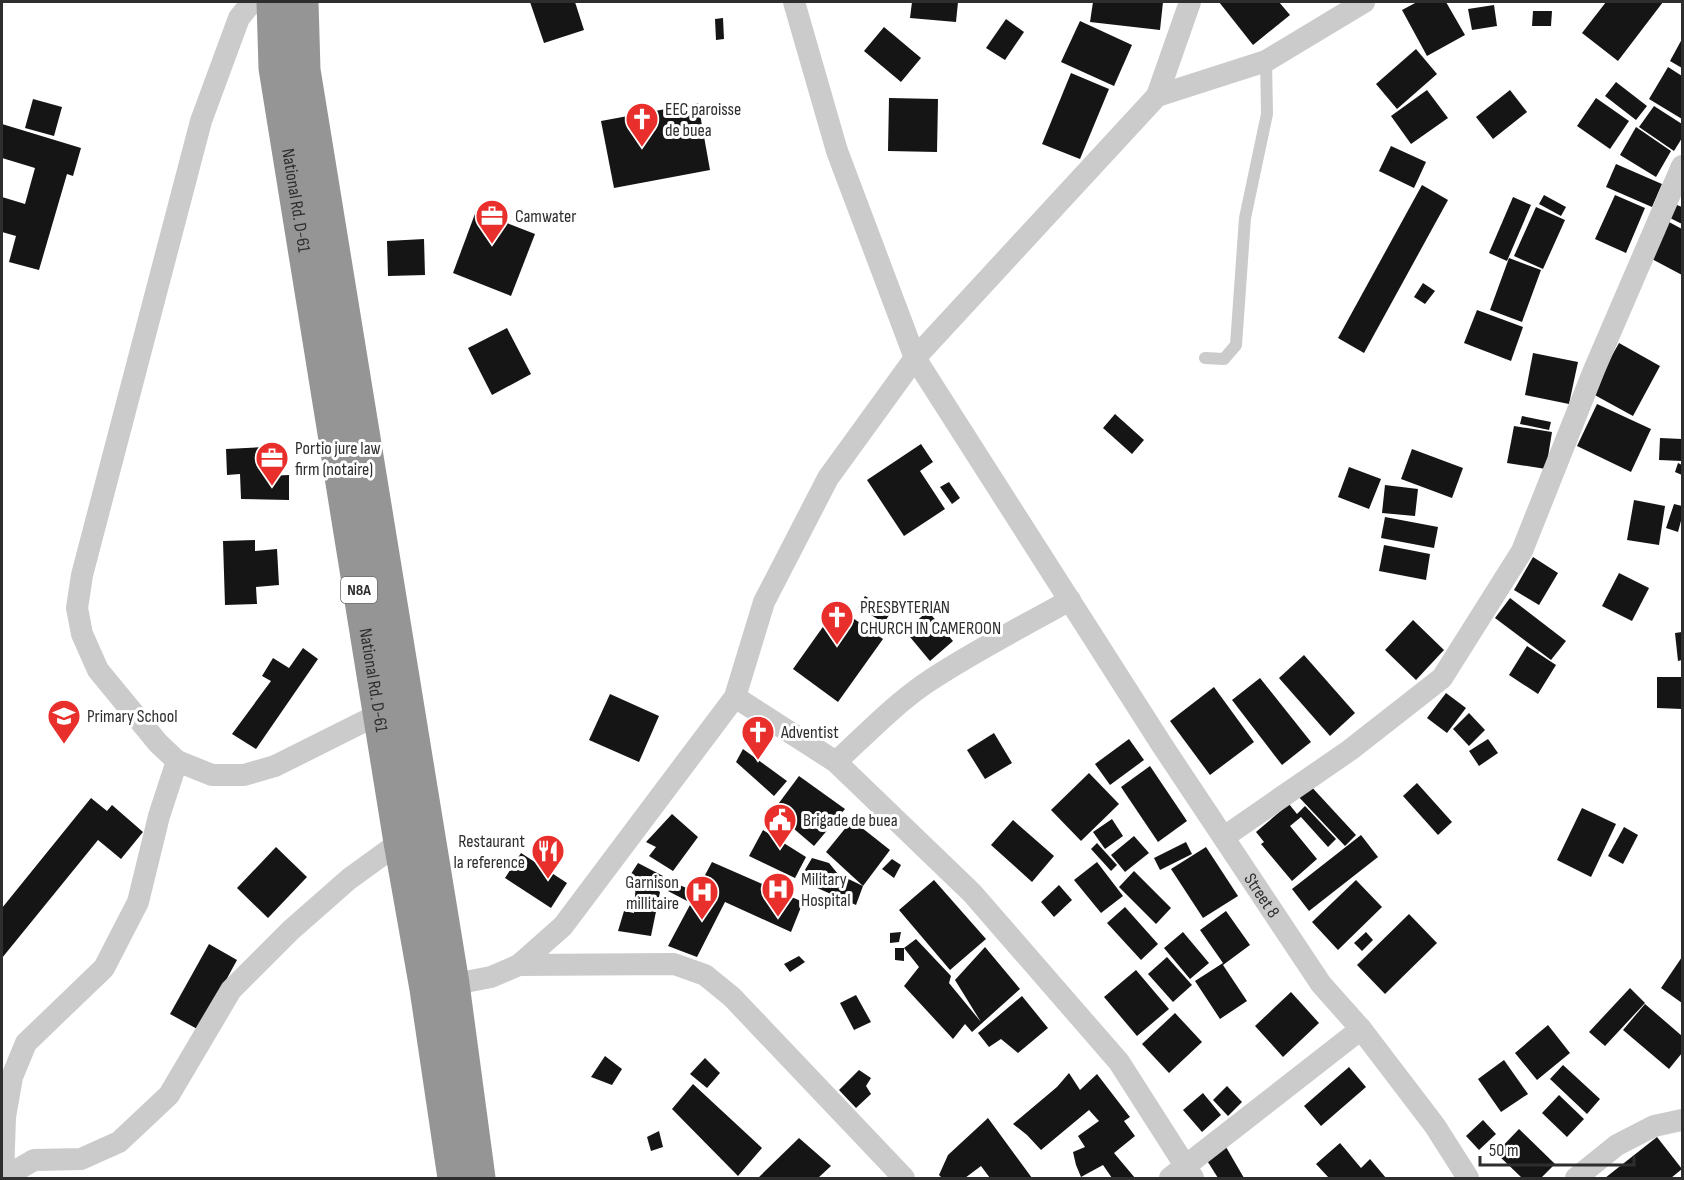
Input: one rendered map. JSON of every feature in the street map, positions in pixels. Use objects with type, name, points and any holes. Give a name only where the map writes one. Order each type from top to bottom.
[{"type":"highway","name":"National Rd. D-61","points":[[273,2],[275,68],[400,842],[439,987],[479,1179]]},
{"type":"highway","name":"National Rd. D-61","points":[[302,2],[303,70],[439,987],[454,1179]]},
{"type":"street","points":[[252,2],[239,18],[201,121],[82,575],[77,609],[82,634],[98,670],[158,743],[177,761],[212,774],[244,775],[275,766],[379,714]]},
{"type":"street","name":"Street 8","points":[[794,2],[837,151],[915,358],[1321,984],[1361,1029],[1435,1126],[1468,1179]]},
{"type":"street","points":[[439,987],[491,977],[519,965],[563,926],[735,697],[764,602],[828,478],[915,358],[1157,96],[1190,2]]},
{"type":"street","points":[[1157,96],[1266,61],[1364,2]]},
{"type":"street","points":[[1224,837],[1350,750],[1442,678],[1522,552],[1594,370],[1683,166]]},
{"type":"street","points":[[836,762],[924,684],[972,654],[1070,600]]},
{"type":"street","points":[[735,697],[836,762],[972,893],[1119,1062],[1183,1174],[1361,1029]]},
{"type":"street","points":[[3,1178],[5,1117],[12,1077],[26,1043],[104,968],[138,903],[159,816],[177,761]]},
{"type":"street","points":[[3,1178],[34,1160],[81,1159],[119,1142],[169,1095],[231,990],[299,923],[349,879],[400,842]]},
{"type":"street","points":[[519,965],[674,964],[705,975],[732,997],[904,1179]]},
{"type":"street","points":[[1576,1179],[1617,1146],[1654,1126],[1683,1120]]},
{"type":"lane","points":[[1204,358],[1224,359],[1236,345],[1245,218],[1267,114],[1266,61]]},
{"type":"building","points":[[530,2],[575,2],[584,30],[544,43]]},
{"type":"building","points":[[912,2],[958,2],[956,22],[910,18]]},
{"type":"building","points":[[1093,2],[1163,2],[1160,30],[1090,22]]},
{"type":"building","points":[[1219,2],[1279,2],[1290,15],[1253,45]]},
{"type":"building","points":[[1417,2],[1446,2],[1465,35],[1427,56],[1402,10]]},
{"type":"building","points":[[1606,2],[1663,2],[1618,61],[1582,33]]},
{"type":"building","points":[[1494,5],[1497,26],[1472,30],[1468,9]]},
{"type":"building","points":[[1533,11],[1552,11],[1551,26],[1532,26]]},
{"type":"building","points":[[723,18],[724,39],[716,40],[715,19]]},
{"type":"building","points":[[1006,19],[1024,32],[1005,60],[986,48]]},
{"type":"building","points":[[1080,21],[1132,45],[1114,86],[1061,62]]},
{"type":"building","points":[[884,27],[921,58],[901,82],[864,51]]},
{"type":"building","points":[[1682,39],[1682,68],[1670,61]]},
{"type":"building","points":[[1416,49],[1437,74],[1397,109],[1376,84]]},
{"type":"building","points":[[1668,67],[1682,76],[1682,119],[1649,99]]},
{"type":"building","points":[[1071,73],[1109,89],[1080,159],[1042,144]]},
{"type":"building","points":[[1616,82],[1647,106],[1636,120],[1605,96]]},
{"type":"building","points":[[1427,90],[1448,118],[1411,144],[1391,116]]},
{"type":"building","points":[[1510,90],[1527,112],[1493,139],[1476,117]]},
{"type":"building","points":[[889,98],[938,99],[937,152],[888,151]]},
{"type":"building","points":[[1596,98],[1629,121],[1610,149],[1577,126]]},
{"type":"building","points":[[33,99],[62,107],[54,136],[25,128]]},
{"type":"building","points":[[698,103],[710,170],[614,188],[601,121]]},
{"type":"building","points":[[1654,106],[1682,124],[1682,138],[1674,151],[1639,127]]},
{"type":"building","points":[[2,124],[81,148],[73,176],[67,174],[39,270],[9,262],[16,236],[2,232],[2,197],[25,204],[35,168],[2,158]]},
{"type":"building","points":[[1636,127],[1671,151],[1656,177],[1620,155]]},
{"type":"building","points":[[1391,146],[1426,162],[1414,188],[1379,171]]},
{"type":"building","points":[[1616,164],[1662,184],[1652,207],[1606,187]]},
{"type":"building","points":[[1422,185],[1448,200],[1364,353],[1338,338]]},
{"type":"building","points":[[1544,195],[1566,207],[1561,216],[1539,204]]},
{"type":"building","points":[[1615,195],[1645,208],[1626,253],[1595,239]]},
{"type":"building","points":[[1513,197],[1531,205],[1507,261],[1489,253]]},
{"type":"building","points":[[1677,205],[1682,207],[1682,224],[1670,218]]},
{"type":"building","points":[[1536,207],[1565,220],[1543,269],[1514,256]]},
{"type":"building","points":[[476,211],[535,234],[511,296],[453,273]]},
{"type":"building","points":[[1669,222],[1682,229],[1682,275],[1650,258]]},
{"type":"building","points":[[424,239],[425,275],[388,276],[387,241]]},
{"type":"building","points":[[1509,258],[1541,270],[1522,322],[1490,310]]},
{"type":"building","points":[[1423,283],[1435,291],[1425,304],[1414,297]]},
{"type":"building","points":[[1477,310],[1523,327],[1511,361],[1464,343]]},
{"type":"building","points":[[507,328],[531,374],[492,395],[468,348]]},
{"type":"building","points":[[1619,343],[1660,366],[1633,416],[1591,393]]},
{"type":"building","points":[[1533,353],[1578,362],[1569,404],[1525,395]]},
{"type":"building","points":[[1597,404],[1651,429],[1631,472],[1577,446]]},
{"type":"building","points":[[1115,414],[1144,440],[1132,454],[1103,428]]},
{"type":"building","points":[[1522,416],[1551,422],[1549,430],[1520,424]]},
{"type":"building","points":[[1514,426],[1552,432],[1546,469],[1507,463]]},
{"type":"building","points":[[1660,438],[1682,439],[1682,461],[1659,460]]},
{"type":"building","points":[[921,444],[933,462],[920,471],[945,509],[904,536],[867,480]]},
{"type":"building","points":[[265,447],[266,476],[289,475],[289,500],[241,499],[240,474],[227,475],[226,449]]},
{"type":"building","points":[[1412,449],[1463,468],[1452,498],[1401,479]]},
{"type":"building","points":[[1678,463],[1682,465],[1682,475],[1675,472]]},
{"type":"building","points":[[1349,467],[1381,479],[1369,509],[1338,497]]},
{"type":"building","points":[[949,482],[960,498],[952,504],[940,487]]},
{"type":"building","points":[[1385,485],[1418,489],[1415,516],[1382,513]]},
{"type":"building","points":[[1634,500],[1665,506],[1659,545],[1627,540]]},
{"type":"building","points":[[1674,504],[1682,506],[1678,532],[1666,528]]},
{"type":"building","points":[[1385,517],[1438,527],[1434,548],[1381,538]]},
{"type":"building","points":[[255,540],[255,551],[277,549],[279,585],[256,587],[257,604],[225,605],[223,541]]},
{"type":"building","points":[[1384,545],[1430,554],[1426,580],[1379,571]]},
{"type":"building","points":[[1533,557],[1558,573],[1539,605],[1514,590]]},
{"type":"building","points":[[1619,573],[1649,588],[1632,621],[1602,606]]},
{"type":"building","points":[[865,596],[891,612],[884,623],[858,607]]},
{"type":"building","points":[[1510,598],[1566,641],[1551,660],[1495,618]]},
{"type":"building","points":[[837,607],[883,639],[838,702],[793,669]]},
{"type":"building","points":[[928,611],[953,641],[930,661],[905,631]]},
{"type":"building","points":[[1413,620],[1444,650],[1416,680],[1385,650]]},
{"type":"building","points":[[1682,632],[1682,660],[1678,661],[1675,633]]},
{"type":"building","points":[[1527,646],[1556,665],[1538,694],[1509,675]]},
{"type":"building","points":[[303,648],[318,659],[256,749],[232,734],[271,681],[262,676],[273,658],[289,668]]},
{"type":"building","points":[[1304,655],[1355,713],[1330,736],[1279,678]]},
{"type":"building","points":[[1657,677],[1682,677],[1682,709],[1657,708]]},
{"type":"building","points":[[1260,678],[1311,742],[1282,765],[1232,700]]},
{"type":"building","points":[[1214,687],[1254,742],[1210,775],[1170,721]]},
{"type":"building","points":[[1446,693],[1466,708],[1447,733],[1427,718]]},
{"type":"building","points":[[610,694],[659,716],[639,762],[589,740]]},
{"type":"building","points":[[1469,713],[1485,730],[1469,746],[1453,729]]},
{"type":"building","points":[[994,733],[1012,763],[985,779],[967,750]]},
{"type":"building","points":[[1129,739],[1144,760],[1110,785],[1095,764]]},
{"type":"building","points":[[1488,739],[1498,753],[1479,766],[1469,751]]},
{"type":"building","points":[[743,749],[787,781],[774,796],[736,762]]},
{"type":"building","points":[[1150,766],[1187,821],[1158,842],[1121,787]]},
{"type":"building","points":[[1089,773],[1119,804],[1081,841],[1051,810]]},
{"type":"building","points":[[799,776],[845,809],[814,846],[773,811]]},
{"type":"building","points":[[1308,783],[1356,835],[1345,846],[1296,794]]},
{"type":"building","points":[[1417,783],[1452,822],[1438,835],[1403,796]]},
{"type":"building","points":[[91,798],[107,811],[112,805],[143,832],[121,859],[98,840],[2,958],[2,908]]},
{"type":"building","points":[[1289,804],[1297,814],[1305,806],[1336,839],[1328,847],[1301,817],[1290,826],[1317,859],[1292,881],[1261,844],[1264,842],[1256,832]]},
{"type":"building","points":[[1582,808],[1616,824],[1591,877],[1557,860]]},
{"type":"building","points":[[672,814],[698,837],[673,871],[649,856],[656,847],[646,842]]},
{"type":"building","points":[[1112,819],[1123,836],[1105,849],[1093,832]]},
{"type":"building","points":[[852,820],[890,850],[863,886],[826,852]]},
{"type":"building","points":[[1013,820],[1054,856],[1032,882],[991,845]]},
{"type":"building","points":[[1624,827],[1638,835],[1623,864],[1608,856]]},
{"type":"building","points":[[763,830],[806,857],[795,878],[749,856]]},
{"type":"building","points":[[1361,835],[1378,857],[1309,911],[1292,889]]},
{"type":"building","points":[[1134,836],[1149,853],[1125,872],[1111,855]]},
{"type":"building","points":[[1186,842],[1192,854],[1160,870],[1154,858]]},
{"type":"building","points":[[1097,843],[1117,865],[1111,871],[1091,849]]},
{"type":"building","points":[[276,847],[307,877],[268,918],[237,888]]},
{"type":"building","points":[[1206,847],[1238,896],[1203,918],[1171,869]]},
{"type":"building","points":[[521,853],[567,883],[551,908],[505,878]]},
{"type":"building","points":[[812,858],[829,863],[838,874],[863,886],[856,905],[799,880]]},
{"type":"building","points":[[892,859],[901,865],[894,878],[882,869]]},
{"type":"building","name":"Military Hospital","points":[[712,862],[803,902],[791,932],[725,902],[697,957],[668,946],[691,903],[666,890],[670,881],[696,892]]},
{"type":"building","points":[[1097,862],[1123,896],[1101,913],[1074,880]]},
{"type":"building","points":[[638,863],[663,876],[655,889],[660,892],[651,936],[618,931],[624,911],[634,913],[636,880],[629,877]]},
{"type":"building","points":[[1134,871],[1171,908],[1156,924],[1119,887]]},
{"type":"building","points":[[934,880],[986,939],[950,970],[899,910]]},
{"type":"building","points":[[1356,880],[1382,907],[1338,950],[1312,922]]},
{"type":"building","points":[[1059,885],[1072,900],[1054,917],[1041,902]]},
{"type":"building","points":[[1125,907],[1158,944],[1141,960],[1107,923]]},
{"type":"building","points":[[1226,911],[1250,945],[1223,965],[1247,1001],[1220,1019],[1195,981],[1223,963],[1200,930]]},
{"type":"building","points":[[1409,914],[1437,943],[1385,994],[1357,965]]},
{"type":"building","points":[[901,932],[899,942],[890,943],[890,933]]},
{"type":"building","points":[[1183,932],[1209,963],[1190,979],[1164,948]]},
{"type":"building","points":[[1366,932],[1373,940],[1362,951],[1354,943]]},
{"type":"building","points":[[916,939],[951,976],[949,983],[981,1022],[955,980],[985,947],[1020,989],[972,1032],[965,1024],[953,1039],[904,986],[919,967],[904,948]]},
{"type":"building","points":[[209,944],[237,960],[199,1030],[170,1014]]},
{"type":"building","points":[[895,948],[904,948],[904,961],[895,960]]},
{"type":"building","points":[[799,956],[805,962],[790,972],[784,964]]},
{"type":"building","points":[[1167,957],[1192,985],[1173,1002],[1148,974]]},
{"type":"building","points":[[1682,957],[1682,1003],[1661,988]]},
{"type":"building","points":[[1136,970],[1169,1009],[1137,1036],[1104,997]]},
{"type":"building","points":[[1630,988],[1645,1003],[1605,1046],[1589,1032]]},
{"type":"building","points":[[1291,992],[1319,1023],[1283,1057],[1255,1026]]},
{"type":"building","points":[[856,995],[871,1022],[854,1030],[840,1003]]},
{"type":"building","points":[[1022,996],[1048,1028],[1018,1053],[1001,1039],[989,1047],[978,1033]]},
{"type":"building","points":[[1645,1004],[1682,1036],[1682,1053],[1669,1069],[1623,1030]]},
{"type":"building","points":[[1175,1013],[1202,1042],[1169,1073],[1142,1044]]},
{"type":"building","points":[[1548,1025],[1570,1053],[1537,1080],[1515,1053]]},
{"type":"building","points":[[605,1056],[622,1069],[612,1085],[591,1077]]},
{"type":"building","points":[[705,1058],[720,1073],[707,1088],[690,1074]]},
{"type":"building","points":[[1504,1060],[1528,1094],[1501,1112],[1478,1079]]},
{"type":"building","points":[[1563,1065],[1600,1099],[1587,1114],[1550,1079]]},
{"type":"building","points":[[1349,1067],[1366,1087],[1321,1126],[1304,1106]]},
{"type":"building","points":[[859,1070],[871,1078],[866,1086],[871,1094],[856,1108],[839,1090]]},
{"type":"building","points":[[1069,1073],[1080,1090],[1097,1074],[1130,1117],[1124,1121],[1135,1136],[1114,1153],[1135,1178],[1112,1178],[1103,1165],[1081,1177],[1073,1152],[1085,1147],[1078,1136],[1099,1121],[1089,1110],[1041,1150],[1013,1124],[1057,1087]]},
{"type":"building","points":[[693,1084],[762,1148],[738,1176],[672,1109]]},
{"type":"building","points":[[1227,1086],[1242,1102],[1228,1116],[1213,1100]]},
{"type":"building","points":[[1203,1093],[1221,1115],[1202,1132],[1183,1110]]},
{"type":"building","points":[[1559,1095],[1584,1119],[1567,1137],[1542,1113]]},
{"type":"building","points":[[988,1118],[1032,1178],[990,1178],[981,1166],[965,1178],[942,1178],[939,1175],[948,1155]]},
{"type":"building","points":[[1483,1120],[1496,1134],[1479,1150],[1466,1136]]},
{"type":"building","points":[[1519,1129],[1555,1164],[1541,1178],[1522,1178],[1496,1153]]},
{"type":"building","points":[[659,1131],[663,1147],[651,1151],[647,1137]]},
{"type":"building","points":[[1657,1137],[1682,1169],[1671,1178],[1605,1178]]},
{"type":"building","points":[[799,1138],[831,1166],[818,1178],[758,1178]]},
{"type":"building","points":[[1340,1143],[1361,1168],[1370,1159],[1386,1178],[1329,1178],[1316,1164]]},
{"type":"building","points":[[1226,1147],[1244,1178],[1218,1178],[1206,1159]]},
{"type":"place","name":"EEC paroisse de buea","points":[[642,148]]},
{"type":"place","name":"Camwater","points":[[492,245]]},
{"type":"place","name":"Portio jure law firm (notaire)","points":[[272,487]]},
{"type":"place","name":"PRESBYTERIAN CHURCH IN CAMEROON","points":[[837,646]]},
{"type":"place","name":"Primary School","points":[[64,745]]},
{"type":"place","name":"Adventist","points":[[758,761]]},
{"type":"place","name":"Brigade de buea","points":[[780,849]]},
{"type":"place","name":"Restaurant la reference","points":[[548,880]]},
{"type":"place","name":"Military Hospital","points":[[778,918]]},
{"type":"place","name":"Garnison millitaire","points":[[702,921]]}]
